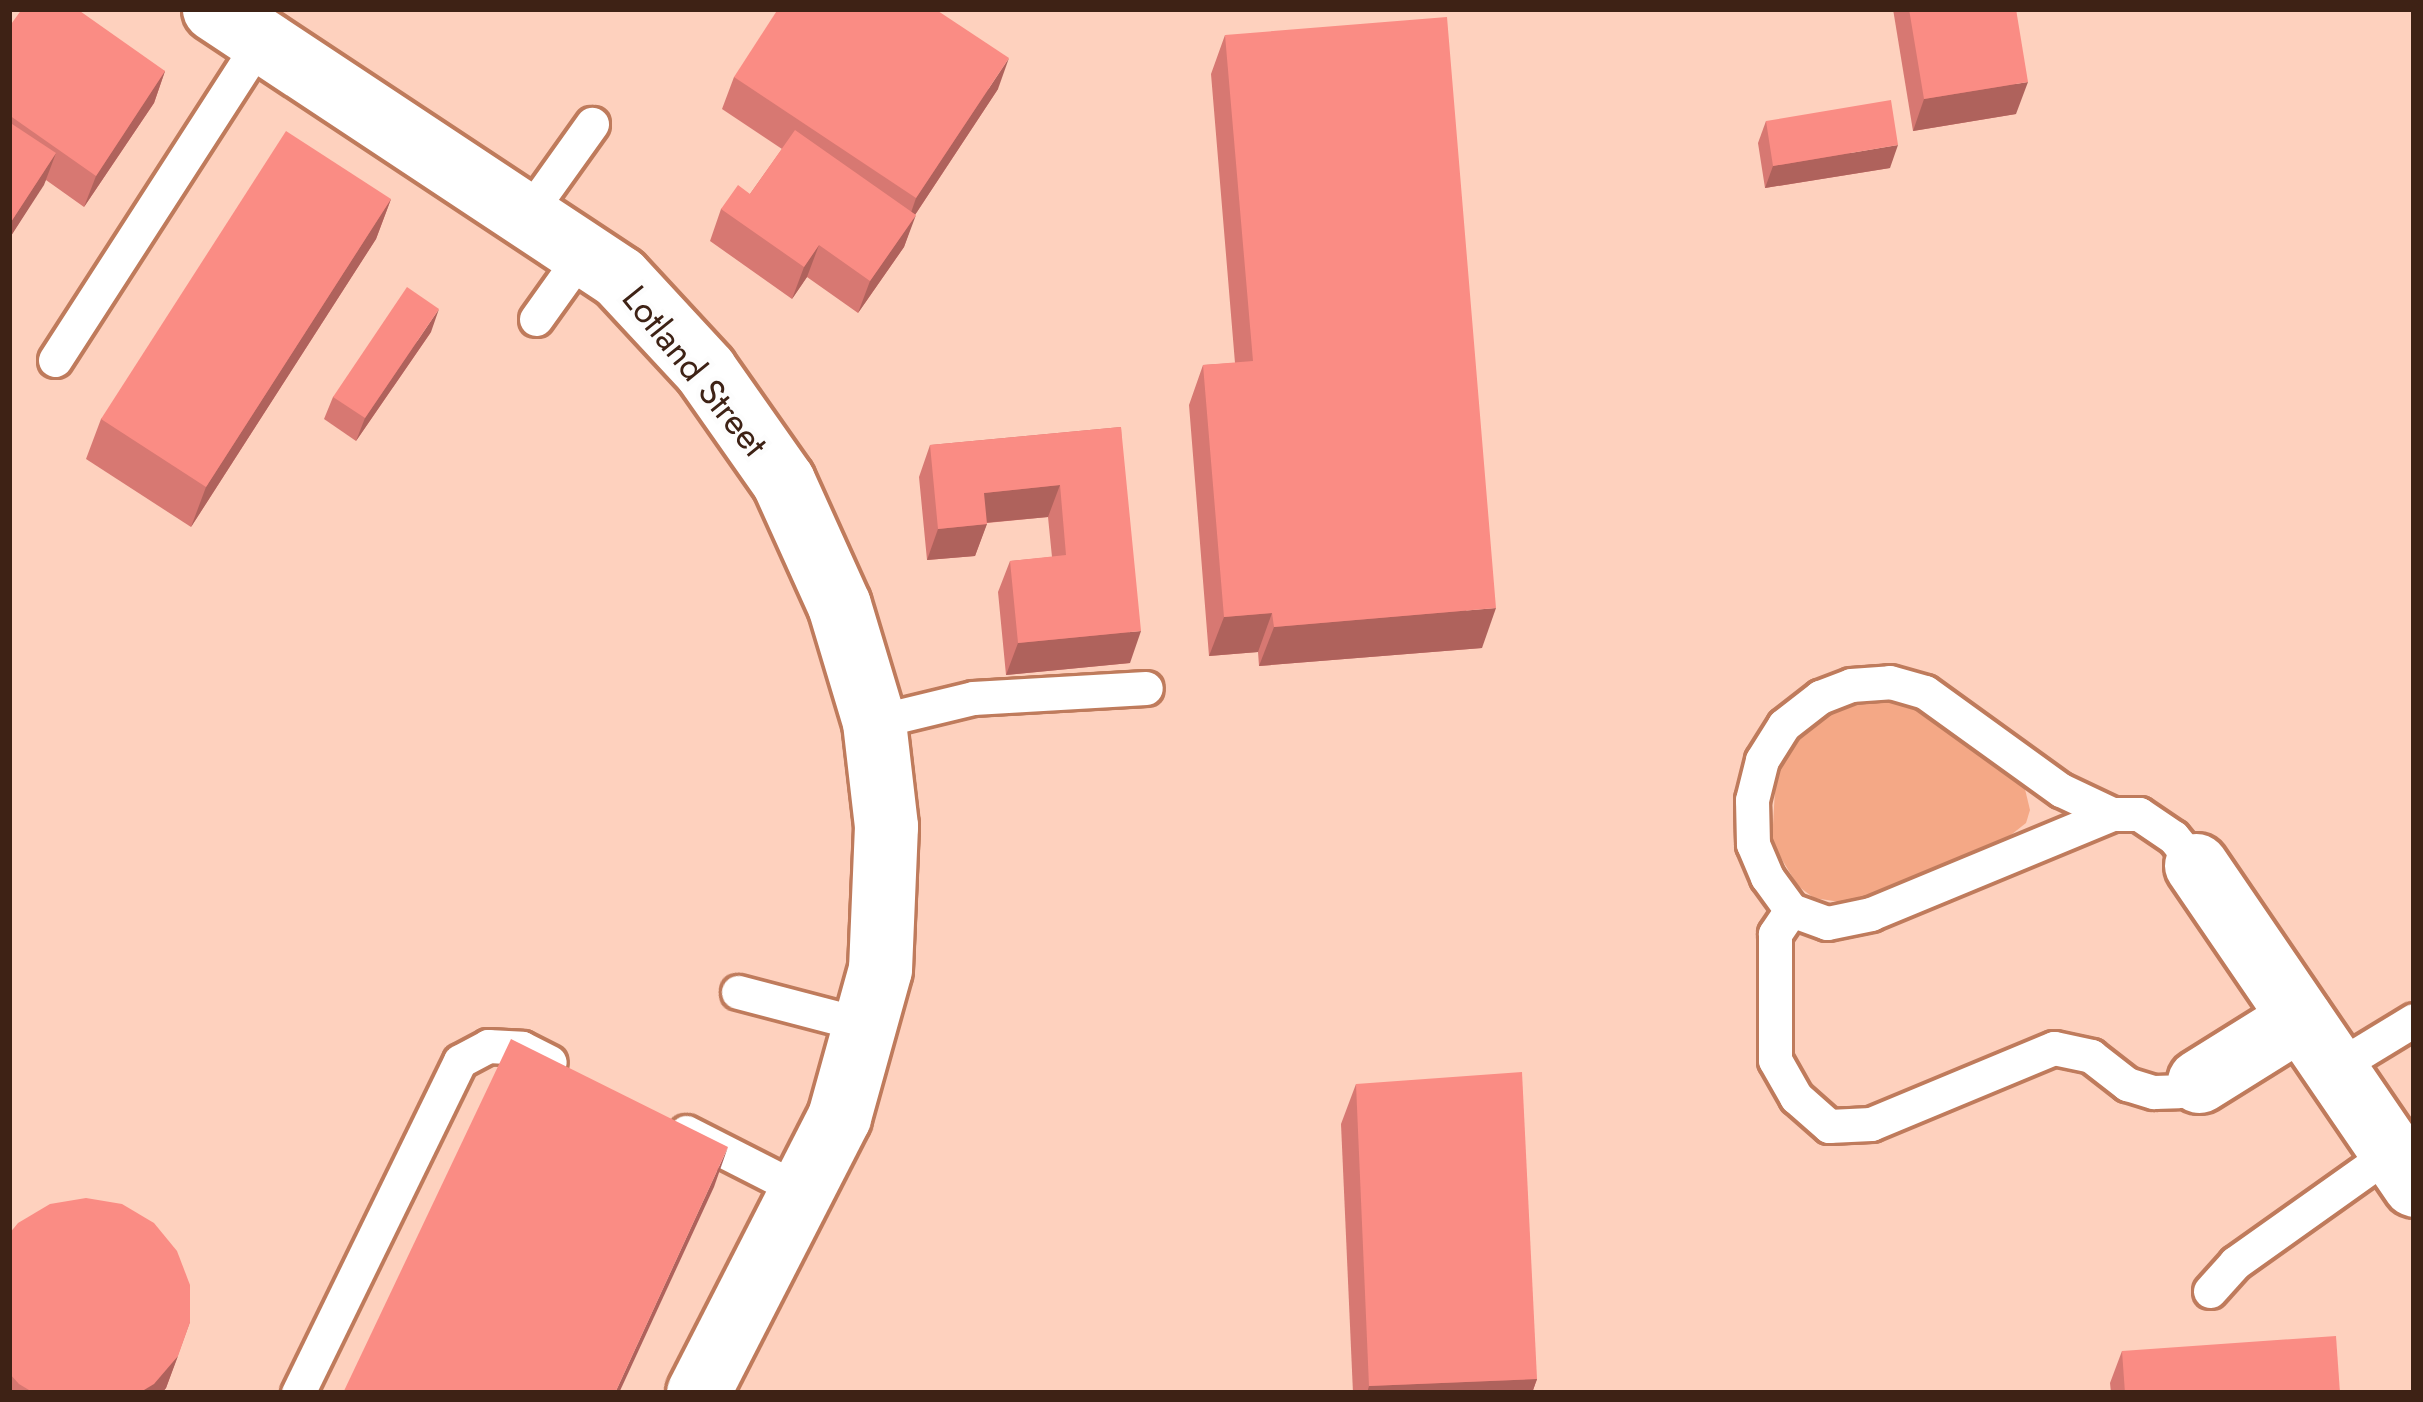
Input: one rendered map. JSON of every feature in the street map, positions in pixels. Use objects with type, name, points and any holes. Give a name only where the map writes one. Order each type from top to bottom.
[{"type":"street","name":"Lotland Street","points":[[237,24],[619,277],[705,370],[783,481],[839,604],[874,722],[886,826],[880,969],[839,1117],[698,1393]]},
{"type":"street","points":[[2195,866],[2403,1169]]},
{"type":"street","points":[[2199,1081],[2300,1018]]},
{"type":"lane","points":[[56,360],[237,24]]},
{"type":"lane","points":[[527,215],[592,124]]},
{"type":"lane","points":[[536,319],[583,253]]},
{"type":"lane","points":[[2112,814],[2061,790],[1925,692],[1891,682],[1851,686],[1820,697],[1784,725],[1762,760],[1753,800],[1753,844],[1767,878],[1791,910],[1827,923],[1871,914],[2112,814],[2139,814],[2173,836],[2195,866]]},
{"type":"lane","points":[[874,722],[973,698],[1146,688]]},
{"type":"lane","points":[[1791,910],[1775,934],[1775,1060],[1796,1097],[1829,1126],[1871,1124],[2054,1048],[2091,1056],[2128,1084],[2154,1092],[2179,1091],[2199,1081]]},
{"type":"lane","points":[[738,992],[865,1025]]},
{"type":"lane","points":[[2336,1068],[2414,1020]]},
{"type":"lane","points":[[298,1393],[460,1061],[488,1046],[523,1048],[582,1078]]},
{"type":"lane","points":[[662,1120],[802,1191]]},
{"type":"lane","points":[[2210,1291],[2235,1263],[2403,1169]]},
{"type":"shaded area","points":[[1859,701],[1903,703],[1928,715],[2024,785],[2030,810],[2026,823],[2002,842],[1865,898],[1840,902],[1814,898],[1798,886],[1772,843],[1776,772],[1798,734],[1817,719]]},
{"type":"building","points":[[22,9],[77,9],[165,71],[96,176],[9,115],[9,27]]},
{"type":"building","points":[[778,9],[935,9],[1009,58],[916,198],[734,77]]},
{"type":"building","points":[[1909,9],[2016,9],[2028,82],[1924,99]]},
{"type":"building","points":[[1447,17],[1496,608],[1274,627],[1272,613],[1224,617],[1203,365],[1253,361],[1225,35]]},
{"type":"building","points":[[1891,100],[1898,145],[1773,166],[1766,121]]},
{"type":"building","points":[[9,122],[56,153],[9,225]]},
{"type":"building","points":[[795,130],[916,215],[870,281],[819,245],[804,267],[721,209],[738,185],[750,194]]},
{"type":"building","points":[[286,131],[391,199],[206,487],[101,419]]},
{"type":"building","points":[[407,287],[439,309],[365,418],[333,397]]},
{"type":"building","points":[[1121,427],[1141,631],[1018,643],[1010,561],[1066,555],[1060,485],[984,493],[987,524],[938,529],[930,445]]},
{"type":"building","points":[[511,1039],[728,1147],[615,1393],[343,1393]]},
{"type":"building","points":[[1522,1072],[1537,1379],[1369,1386],[1356,1084]]},
{"type":"building","points":[[86,1198],[122,1204],[154,1223],[177,1251],[190,1285],[190,1322],[178,1356],[154,1384],[139,1393],[34,1393],[9,1373],[9,1234],[50,1204]]},
{"type":"building","points":[[2336,1336],[2340,1393],[2125,1393],[2122,1351]]}]
